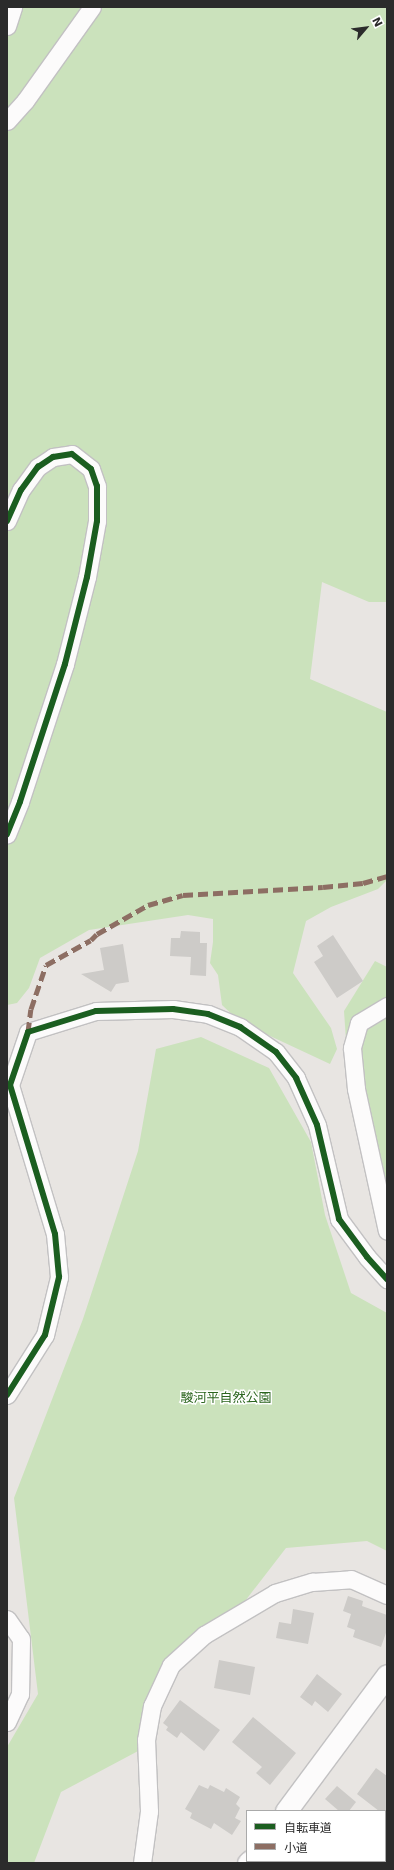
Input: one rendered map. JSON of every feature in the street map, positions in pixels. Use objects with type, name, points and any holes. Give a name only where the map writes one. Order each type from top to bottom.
[{"type":"street","points":[[7,26],[13,7]]},
{"type":"street","points":[[7,121],[26,101],[92,7]]},
{"type":"street","points":[[7,521],[21,490],[38,467],[53,457],[72,454],[91,469],[97,486],[97,522],[87,577],[65,664],[20,802],[7,834]]},
{"type":"street","points":[[387,1006],[359,1023],[352,1048],[356,1089],[387,1231]]},
{"type":"street","points":[[7,1395],[45,1335],[58,1277],[55,1234],[9,1088],[28,1032],[96,1011],[173,1009],[208,1014],[240,1028],[276,1052],[296,1078],[317,1125],[339,1219],[367,1257],[387,1279]]},
{"type":"street","points":[[142,1863],[149,1811],[146,1740],[152,1706],[171,1665],[204,1635],[275,1593],[312,1582],[350,1579],[387,1595]]},
{"type":"street","points":[[7,1619],[22,1639],[20,1694],[7,1722]]},
{"type":"street","points":[[287,1810],[386,1678]]},
{"type":"green space","points":[[7,7],[387,7],[387,602],[369,602],[322,582],[310,679],[387,712],[387,880],[378,889],[331,907],[306,921],[293,973],[331,1028],[337,1049],[330,1064],[240,1022],[222,1005],[218,975],[210,963],[213,942],[213,919],[188,915],[89,930],[40,958],[29,988],[17,1003],[7,1005]]},
{"type":"green space","points":[[375,961],[387,967],[387,1195],[346,1040],[344,1011]]},
{"type":"green space","name":"駿河平自然公園","points":[[201,1037],[269,1068],[311,1142],[325,1215],[351,1293],[387,1313],[387,1551],[367,1541],[286,1548],[242,1605],[199,1635],[148,1705],[140,1750],[61,1792],[34,1863],[7,1863],[7,1747],[38,1694],[14,1498],[83,1319],[138,1151],[156,1049]]},
{"type":"building","points":[[181,931],[200,932],[200,943],[207,943],[206,976],[190,975],[191,957],[170,956],[171,938],[180,938]]},
{"type":"building","points":[[333,935],[363,981],[337,998],[314,962],[323,956],[317,946]]},
{"type":"building","points":[[123,944],[129,982],[116,984],[111,992],[81,974],[104,970],[100,948]]},
{"type":"building","points":[[348,1596],[363,1601],[362,1606],[387,1615],[387,1630],[381,1647],[353,1637],[355,1630],[347,1627],[351,1614],[343,1611]]},
{"type":"building","points":[[293,1609],[314,1613],[308,1644],[276,1638],[279,1622],[291,1624]]},
{"type":"building","points":[[219,1660],[255,1667],[250,1695],[214,1688]]},
{"type":"building","points":[[317,1674],[342,1694],[328,1712],[315,1701],[312,1706],[300,1697]]},
{"type":"building","points":[[180,1700],[220,1730],[204,1751],[181,1732],[177,1738],[166,1730],[168,1727],[163,1723]]},
{"type":"building","points":[[253,1717],[296,1753],[270,1785],[256,1773],[262,1767],[232,1742]]},
{"type":"building","points":[[376,1768],[387,1776],[387,1817],[386,1810],[378,1810],[357,1794]]},
{"type":"building","points":[[199,1785],[208,1789],[210,1785],[224,1792],[226,1788],[240,1797],[236,1804],[240,1808],[235,1818],[241,1821],[232,1835],[214,1823],[211,1829],[190,1818],[192,1813],[185,1809]]},
{"type":"building","points":[[337,1786],[356,1802],[350,1810],[338,1810],[325,1799]]},
{"type":"marked path","points":[[28,1032],[31,1009],[46,965],[91,940],[97,934],[148,905],[183,895],[323,887],[363,883],[387,876]]},
{"type":"cycle path","points":[[7,521],[21,490],[38,467],[53,457],[72,454],[91,469],[97,486],[97,521],[87,577],[65,664],[20,802],[7,834]]},
{"type":"cycle path","points":[[7,1395],[45,1335],[59,1277],[55,1234],[10,1085],[28,1032],[96,1011],[173,1009],[208,1014],[240,1027],[276,1052],[296,1078],[317,1125],[339,1219],[367,1257],[387,1279]]}]
